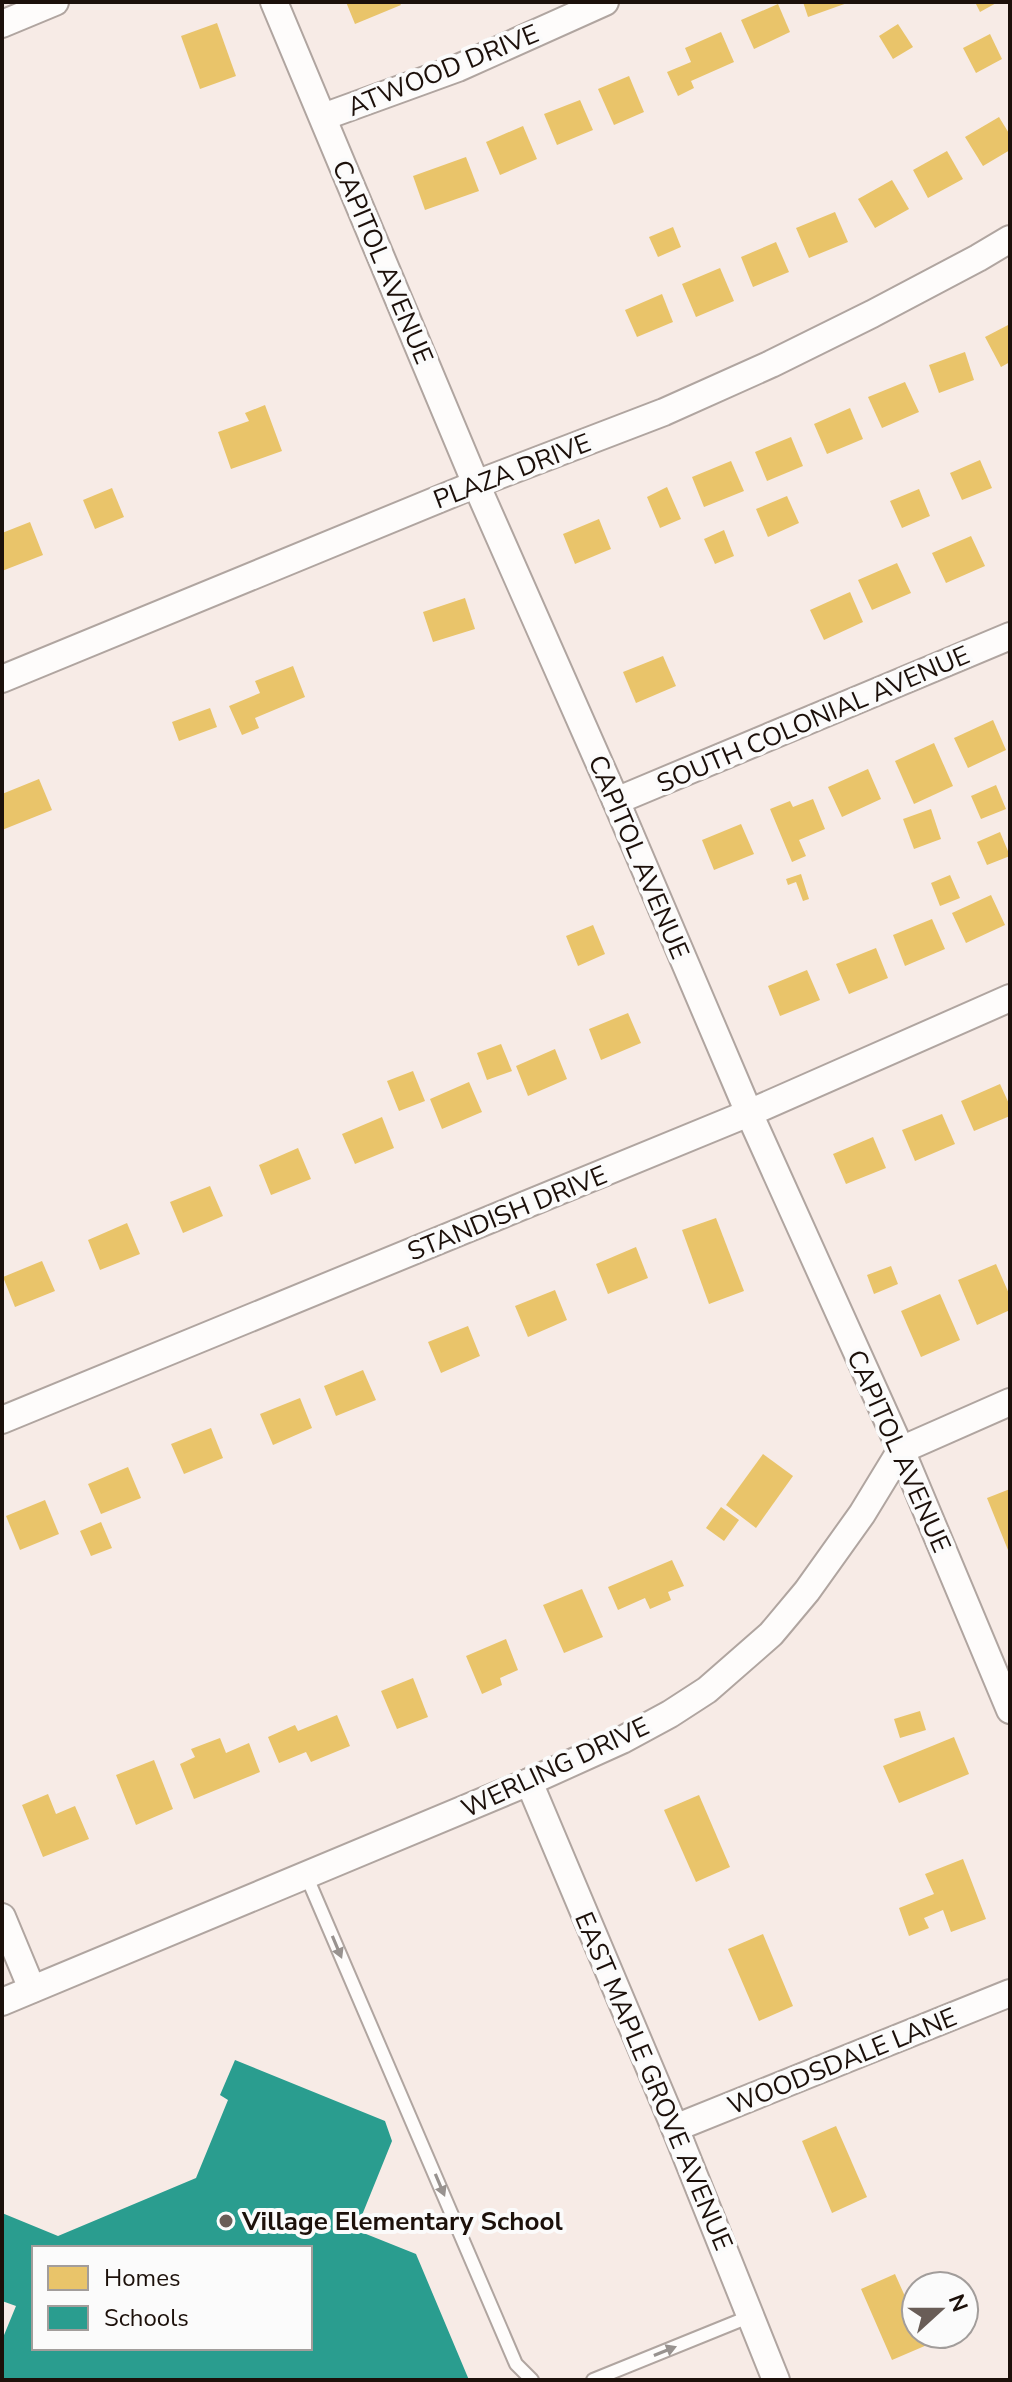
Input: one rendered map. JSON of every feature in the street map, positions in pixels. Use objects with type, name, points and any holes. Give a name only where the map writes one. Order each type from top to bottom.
[{"type":"street","points":[[2,24],[55,2]]},
{"type":"street","name":"CAPITOL AVENUE","points":[[274,2],[476,484],[749,1113],[901,1450],[1010,1710]]},
{"type":"street","name":"ATWOOD DRIVE","points":[[323,117],[458,68],[605,2]]},
{"type":"street","name":"PLAZA DRIVE","points":[[2,679],[476,484],[664,412],[771,364],[885,307],[1010,239]]},
{"type":"street","name":"SOUTH COLONIAL AVENUE","points":[[616,801],[1010,636]]},
{"type":"street","name":"STANDISH DRIVE","points":[[2,1420],[749,1113],[1010,998]]},
{"type":"street","points":[[901,1450],[1010,1402]]},
{"type":"street","name":"WERLING DRIVE","points":[[2,2002],[529,1782],[622,1740],[670,1714],[707,1690],[771,1634],[807,1591],[862,1514],[901,1450]]},
{"type":"street","name":"EAST MAPLE GROVE AVENUE","points":[[529,1782],[675,2128],[776,2380]]},
{"type":"street","points":[[2,1917],[32,1989]]},
{"type":"street","name":"WOODSDALE LANE","points":[[675,2128],[1010,1993]]},
{"type":"lane","points":[[306,1875],[516,2364],[532,2380]]},
{"type":"lane","points":[[593,2380],[751,2316]]},
{"type":"building: Homes","points":[[346,2],[399,2],[401,5],[355,24]]},
{"type":"building: Homes","points":[[803,2],[850,2],[808,17]]},
{"type":"building: Homes","points":[[975,2],[998,2],[980,12]]},
{"type":"building: Homes","points":[[778,4],[790,32],[754,49],[741,20]]},
{"type":"building: Homes","points":[[217,23],[236,76],[200,89],[181,36]]},
{"type":"building: Homes","points":[[898,24],[913,47],[893,59],[879,36]]},
{"type":"building: Homes","points":[[721,32],[734,62],[691,81],[694,88],[678,96],[667,72],[691,62],[685,48]]},
{"type":"building: Homes","points":[[990,34],[1002,59],[976,73],[963,48]]},
{"type":"building: Homes","points":[[629,76],[644,112],[614,125],[598,89]]},
{"type":"building: Homes","points":[[580,100],[593,130],[557,145],[544,114]]},
{"type":"building: Homes","points":[[999,117],[1010,135],[1010,150],[983,166],[965,137]]},
{"type":"building: Homes","points":[[523,126],[537,159],[500,175],[486,142]]},
{"type":"building: Homes","points":[[947,151],[963,179],[928,198],[913,170]]},
{"type":"building: Homes","points":[[466,157],[479,191],[425,210],[413,176]]},
{"type":"building: Homes","points":[[892,180],[909,209],[875,228],[858,199]]},
{"type":"building: Homes","points":[[835,212],[848,242],[809,258],[796,228]]},
{"type":"building: Homes","points":[[673,227],[681,247],[658,257],[649,237]]},
{"type":"building: Homes","points":[[776,242],[789,272],[753,287],[741,257]]},
{"type":"building: Homes","points":[[720,268],[734,301],[696,317],[682,284]]},
{"type":"building: Homes","points":[[662,294],[673,322],[637,337],[625,310]]},
{"type":"building: Homes","points":[[1010,324],[1010,362],[1001,367],[985,337]]},
{"type":"building: Homes","points":[[965,352],[974,380],[939,393],[929,365]]},
{"type":"building: Homes","points":[[905,382],[919,412],[882,428],[868,397]]},
{"type":"building: Homes","points":[[265,405],[282,451],[231,469],[218,432],[249,421],[245,413]]},
{"type":"building: Homes","points":[[850,408],[863,439],[827,454],[814,424]]},
{"type":"building: Homes","points":[[791,437],[803,466],[767,481],[755,452]]},
{"type":"building: Homes","points":[[980,460],[992,488],[962,500],[950,473]]},
{"type":"building: Homes","points":[[731,461],[744,491],[704,507],[692,477]]},
{"type":"building: Homes","points":[[667,487],[681,519],[660,528],[647,497]]},
{"type":"building: Homes","points":[[112,488],[124,517],[95,529],[83,500]]},
{"type":"building: Homes","points":[[919,489],[930,516],[902,528],[890,501]]},
{"type":"building: Homes","points":[[787,496],[799,523],[768,537],[756,509]]},
{"type":"building: Homes","points":[[599,519],[611,549],[575,564],[563,534]]},
{"type":"building: Homes","points":[[30,522],[43,555],[2,571],[2,533]]},
{"type":"building: Homes","points":[[724,530],[734,556],[715,564],[704,539]]},
{"type":"building: Homes","points":[[971,536],[985,566],[946,583],[932,553]]},
{"type":"building: Homes","points":[[897,563],[911,593],[872,610],[858,580]]},
{"type":"building: Homes","points":[[850,592],[863,622],[824,640],[810,610]]},
{"type":"building: Homes","points":[[465,598],[475,629],[433,642],[423,612]]},
{"type":"building: Homes","points":[[663,656],[676,686],[636,703],[623,672]]},
{"type":"building: Homes","points":[[293,666],[305,697],[255,718],[259,728],[242,735],[229,706],[260,693],[255,681]]},
{"type":"building: Homes","points":[[210,708],[217,727],[179,741],[172,722]]},
{"type":"building: Homes","points":[[993,720],[1006,750],[968,768],[954,738]]},
{"type":"building: Homes","points":[[934,743],[953,786],[914,804],[895,761]]},
{"type":"building: Homes","points":[[868,769],[881,799],[842,817],[828,787]]},
{"type":"building: Homes","points":[[39,779],[52,810],[2,830],[2,794]]},
{"type":"building: Homes","points":[[996,785],[1006,809],[981,819],[971,796]]},
{"type":"building: Homes","points":[[813,799],[825,829],[799,840],[806,856],[792,862],[770,809],[790,801],[793,807]]},
{"type":"building: Homes","points":[[931,809],[941,839],[914,849],[903,819]]},
{"type":"building: Homes","points":[[741,824],[754,854],[714,870],[702,840]]},
{"type":"building: Homes","points":[[1000,832],[1010,856],[987,865],[977,842]]},
{"type":"building: Homes","points":[[801,874],[809,899],[803,901],[796,882],[788,885],[786,879]]},
{"type":"building: Homes","points":[[950,875],[960,898],[940,906],[931,883]]},
{"type":"building: Homes","points":[[991,895],[1005,925],[966,943],[952,913]]},
{"type":"building: Homes","points":[[932,919],[945,949],[905,966],[893,935]]},
{"type":"building: Homes","points":[[593,925],[605,954],[578,966],[566,936]]},
{"type":"building: Homes","points":[[876,948],[888,978],[849,994],[836,964]]},
{"type":"building: Homes","points":[[807,970],[820,1000],[780,1016],[768,986]]},
{"type":"building: Homes","points":[[628,1013],[641,1043],[601,1060],[589,1029]]},
{"type":"building: Homes","points":[[501,1044],[512,1071],[487,1080],[477,1053]]},
{"type":"building: Homes","points":[[555,1049],[567,1079],[528,1096],[516,1066]]},
{"type":"building: Homes","points":[[413,1071],[425,1101],[399,1111],[387,1081]]},
{"type":"building: Homes","points":[[469,1082],[482,1112],[442,1129],[430,1099]]},
{"type":"building: Homes","points":[[1000,1084],[1010,1106],[1010,1116],[974,1131],[961,1101]]},
{"type":"building: Homes","points":[[942,1114],[955,1144],[915,1161],[902,1130]]},
{"type":"building: Homes","points":[[382,1117],[394,1148],[355,1164],[342,1134]]},
{"type":"building: Homes","points":[[873,1137],[886,1168],[846,1184],[833,1154]]},
{"type":"building: Homes","points":[[298,1148],[311,1179],[271,1195],[259,1165]]},
{"type":"building: Homes","points":[[210,1186],[223,1216],[183,1233],[170,1202]]},
{"type":"building: Homes","points":[[716,1218],[744,1291],[709,1304],[682,1230]]},
{"type":"building: Homes","points":[[127,1223],[140,1254],[100,1270],[88,1240]]},
{"type":"building: Homes","points":[[636,1247],[648,1278],[608,1294],[596,1264]]},
{"type":"building: Homes","points":[[42,1261],[55,1291],[15,1307],[3,1277]]},
{"type":"building: Homes","points":[[996,1264],[1010,1296],[1010,1310],[977,1325],[958,1280]]},
{"type":"building: Homes","points":[[891,1266],[898,1284],[874,1294],[867,1275]]},
{"type":"building: Homes","points":[[555,1290],[567,1320],[528,1337],[515,1306]]},
{"type":"building: Homes","points":[[940,1294],[960,1340],[921,1357],[901,1311]]},
{"type":"building: Homes","points":[[468,1326],[480,1356],[441,1373],[428,1342]]},
{"type":"building: Homes","points":[[363,1370],[376,1400],[336,1416],[324,1386]]},
{"type":"building: Homes","points":[[300,1398],[312,1428],[273,1445],[260,1414]]},
{"type":"building: Homes","points":[[211,1428],[223,1458],[184,1474],[171,1444]]},
{"type":"building: Homes","points":[[763,1454],[793,1476],[756,1528],[726,1505]]},
{"type":"building: Homes","points":[[128,1467],[141,1498],[101,1514],[88,1484]]},
{"type":"building: Homes","points":[[1010,1489],[1010,1555],[987,1498]]},
{"type":"building: Homes","points":[[45,1500],[59,1534],[20,1550],[6,1516]]},
{"type":"building: Homes","points":[[721,1507],[739,1520],[724,1541],[706,1528]]},
{"type":"building: Homes","points":[[101,1522],[112,1548],[91,1556],[80,1531]]},
{"type":"building: Homes","points":[[672,1560],[684,1586],[668,1592],[671,1600],[650,1609],[645,1598],[618,1610],[608,1587]]},
{"type":"building: Homes","points":[[582,1589],[603,1637],[564,1653],[543,1605]]},
{"type":"building: Homes","points":[[506,1639],[518,1670],[500,1678],[502,1685],[482,1694],[466,1656]]},
{"type":"building: Homes","points":[[413,1678],[428,1717],[397,1729],[381,1691]]},
{"type":"building: Homes","points":[[920,1711],[926,1730],[900,1738],[894,1719]]},
{"type":"building: Homes","points":[[337,1715],[350,1746],[311,1762],[306,1752],[279,1763],[268,1737],[295,1725],[298,1731]]},
{"type":"building: Homes","points":[[954,1737],[969,1774],[899,1803],[883,1766]]},
{"type":"building: Homes","points":[[220,1738],[226,1753],[249,1743],[260,1772],[194,1799],[180,1764],[195,1757],[191,1749]]},
{"type":"building: Homes","points":[[154,1760],[173,1809],[136,1825],[116,1775]]},
{"type":"building: Homes","points":[[48,1794],[56,1814],[75,1806],[89,1839],[43,1857],[22,1805]]},
{"type":"building: Homes","points":[[699,1795],[730,1867],[696,1882],[664,1810]]},
{"type":"building: Homes","points":[[963,1859],[986,1919],[951,1932],[943,1910],[924,1918],[929,1928],[909,1936],[899,1908],[934,1894],[925,1874]]},
{"type":"building: Homes","points":[[763,1934],[793,2006],[759,2021],[728,1949]]},
{"type":"building: Homes","points":[[836,2126],[867,2197],[832,2213],[802,2141]]},
{"type":"building: Homes","points":[[895,2274],[900,2285],[900,2350],[915,2350],[892,2360],[861,2289]]},
{"type":"building: Schools","name":"Village Elementary School","points":[[235,2060],[385,2121],[392,2141],[356,2230],[416,2254],[469,2380],[2,2380],[2,2340],[16,2306],[2,2301],[2,2213],[58,2236],[196,2178],[228,2100],[220,2095]]},
{"type":"place","name":"Village Elementary School","points":[[226,2221]]}]
